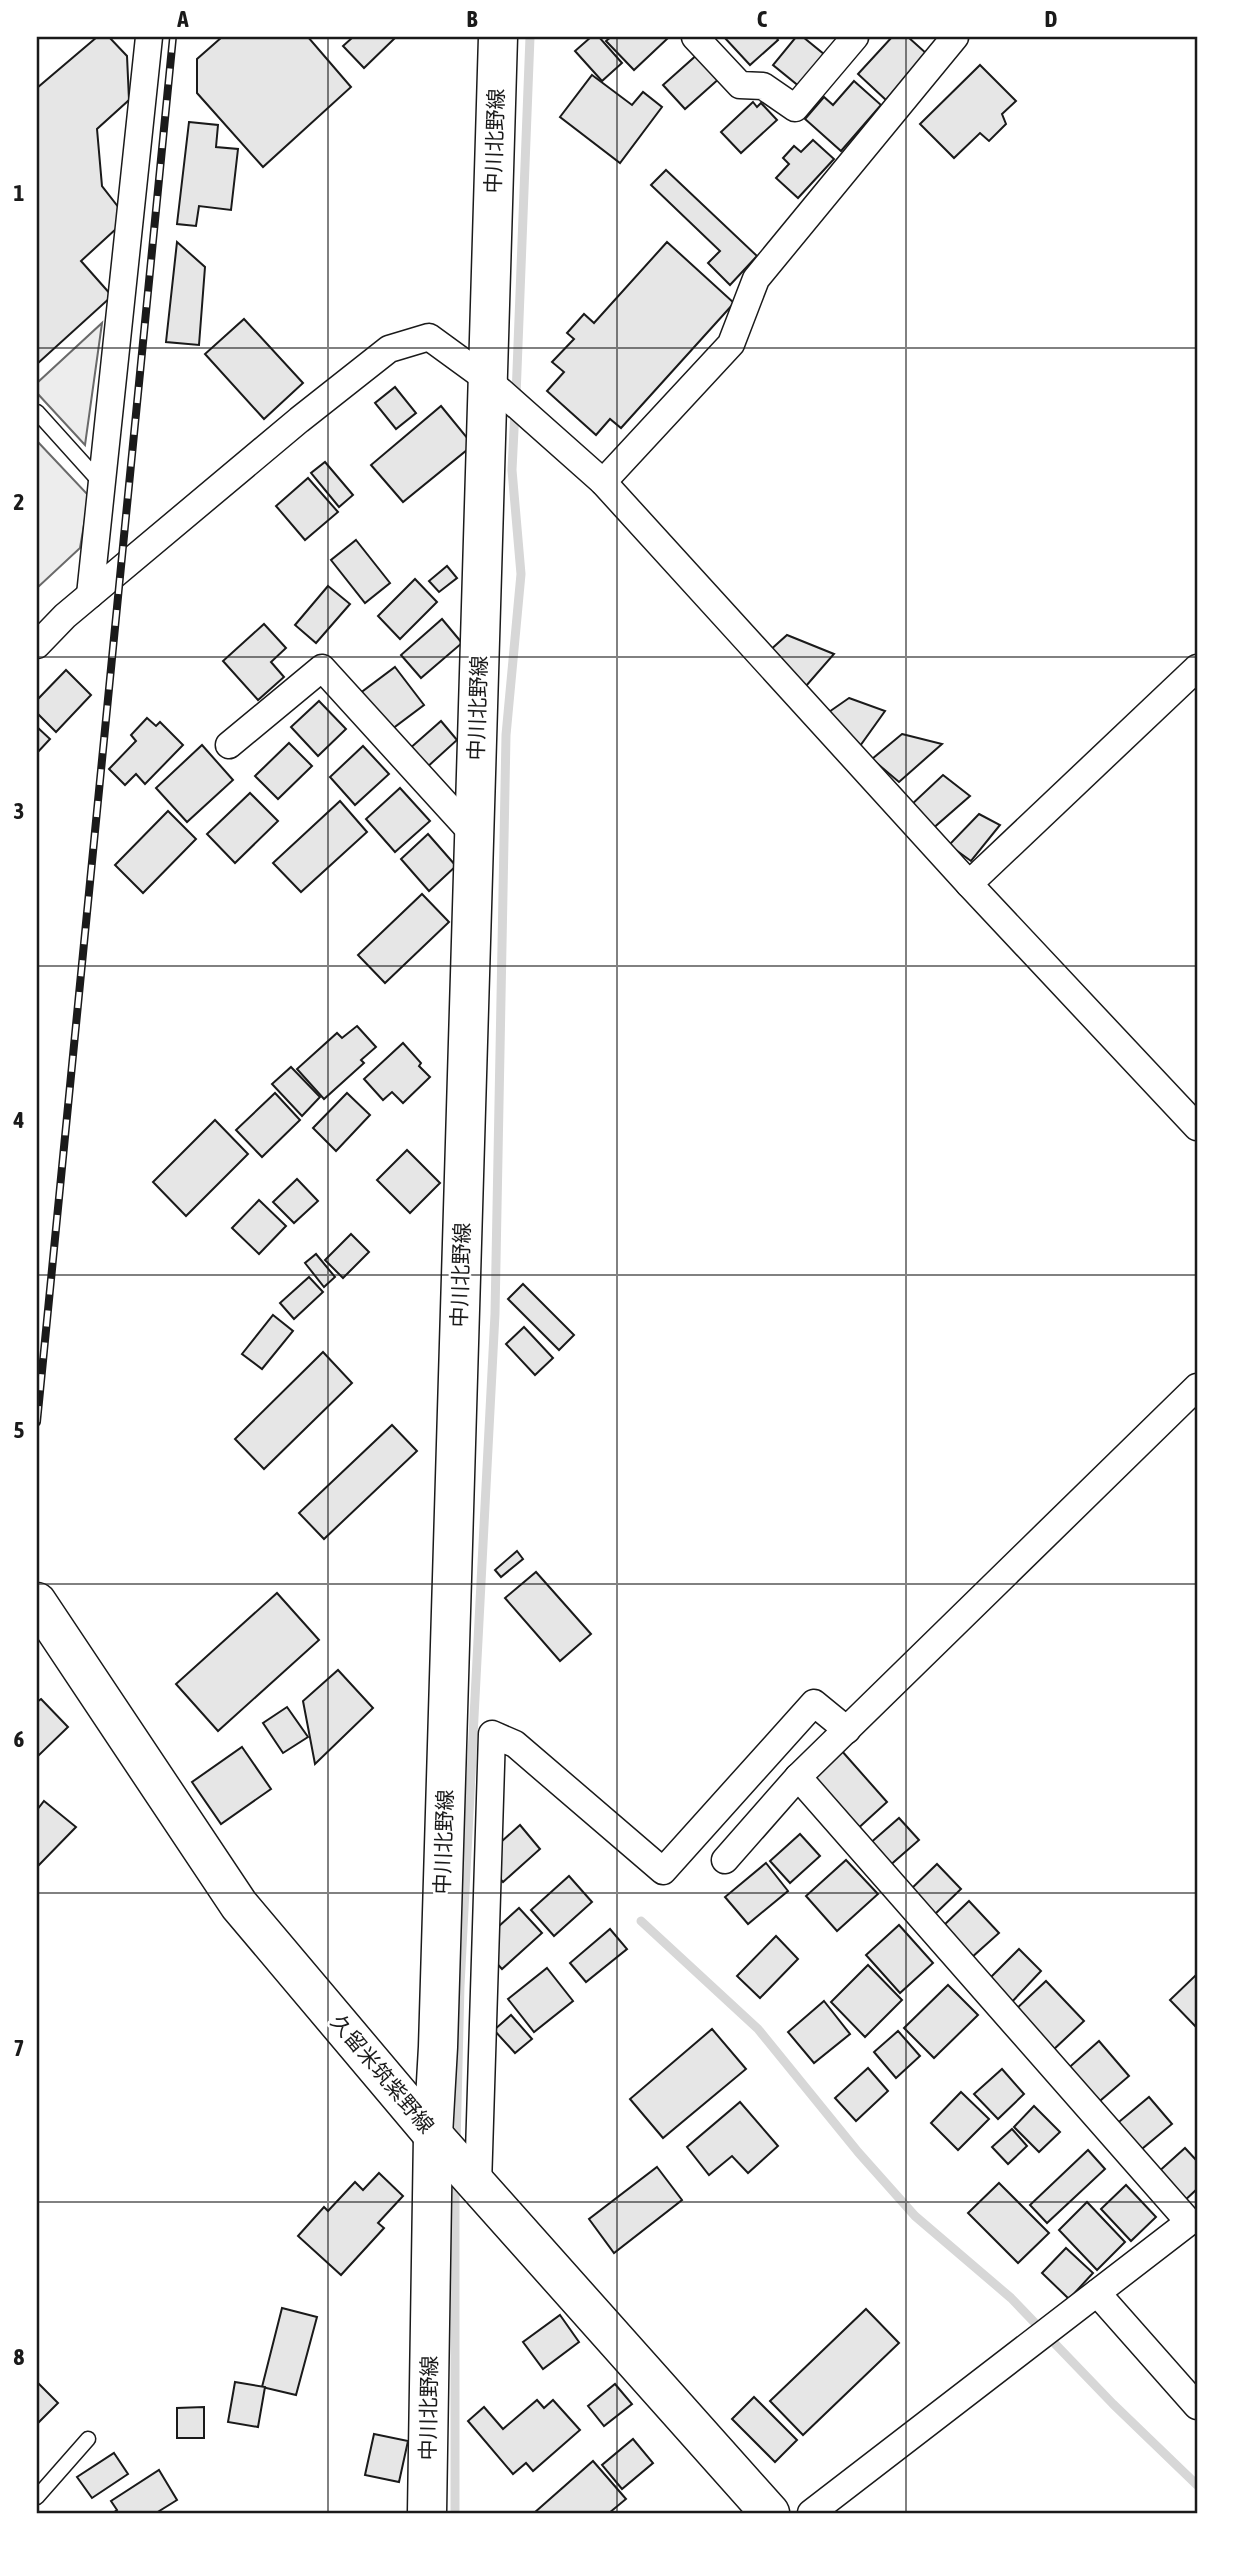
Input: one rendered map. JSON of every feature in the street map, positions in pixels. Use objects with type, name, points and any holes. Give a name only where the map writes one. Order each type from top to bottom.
[{"type":"main road","name":"中川北野線","points":[[427,2513],[433,2135],[474,835],[496,387],[498,37]]},
{"type":"main road","name":"久留米筑紫野線","points":[[37,1602],[239,1905],[433,2135],[770,2513]]},
{"type":"street","points":[[90,595],[149,37]]},
{"type":"street","points":[[695,37],[740,85],[762,86],[795,108],[855,37]]},
{"type":"street","points":[[603,482],[731,344],[756,279],[954,37]]},
{"type":"street","points":[[37,645],[65,616],[299,420],[389,349],[429,337],[496,387],[603,482],[969,884],[1197,1127]]},
{"type":"street","points":[[229,745],[322,668],[474,835]]},
{"type":"street","points":[[969,884],[1197,668]]},
{"type":"street","points":[[725,1860],[799,1777],[1197,1387]]},
{"type":"street","points":[[472,2178],[492,1734],[515,1744],[663,1871],[814,1703],[847,1730]]},
{"type":"street","points":[[799,1777],[1189,2222],[811,2513]]},
{"type":"street","points":[[1097,2293],[1197,2406]]},
{"type":"lane","points":[[37,412],[101,483]]},
{"type":"lane","points":[[37,2497],[88,2439]]},
{"type":"shaded area","points":[[102,323],[85,445],[37,393],[37,383]]},
{"type":"shaded area","points":[[37,441],[89,496],[80,548],[37,588]]},
{"type":"building","points":[[97,37],[109,37],[127,56],[129,100],[97,129],[102,186],[119,208],[117,228],[81,261],[112,296],[37,364],[37,88]]},
{"type":"building","points":[[222,37],[308,37],[351,87],[263,167],[197,93],[197,59]]},
{"type":"building","points":[[353,37],[396,37],[364,68],[343,46]]},
{"type":"building","points":[[591,37],[599,37],[622,63],[602,81],[575,51]]},
{"type":"building","points":[[611,37],[668,38],[634,70],[606,41]]},
{"type":"building","points":[[724,37],[776,37],[778,40],[750,65]]},
{"type":"building","points":[[796,37],[803,37],[825,55],[800,87],[773,65]]},
{"type":"building","points":[[892,37],[908,37],[927,54],[886,100],[858,74]]},
{"type":"building","points":[[699,53],[721,77],[685,109],[663,85]]},
{"type":"building","points":[[980,65],[1016,101],[1002,114],[1006,124],[989,141],[980,133],[954,158],[920,124]]},
{"type":"building","points":[[592,75],[632,105],[643,92],[662,107],[620,163],[560,117]]},
{"type":"building","points":[[854,81],[881,105],[841,151],[805,119],[824,97],[833,105]]},
{"type":"building","points":[[753,102],[757,107],[761,103],[777,120],[741,153],[721,132]]},
{"type":"building","points":[[189,122],[218,125],[216,147],[238,149],[231,210],[199,206],[196,226],[177,224]]},
{"type":"building","points":[[813,140],[834,159],[798,198],[776,178],[789,164],[783,158],[794,146],[801,152]]},
{"type":"building","points":[[666,170],[757,256],[730,285],[708,263],[720,251],[651,185]]},
{"type":"building","points":[[177,242],[205,267],[199,345],[166,342]]},
{"type":"building","points":[[667,242],[734,303],[621,428],[610,419],[596,435],[547,391],[564,372],[552,362],[574,339],[567,333],[584,314],[594,323]]},
{"type":"building","points":[[244,319],[303,383],[264,419],[205,354]]},
{"type":"building","points":[[395,387],[416,413],[396,429],[375,403]]},
{"type":"building","points":[[441,406],[473,445],[403,502],[371,465]]},
{"type":"building","points":[[325,462],[353,495],[339,507],[311,473]]},
{"type":"building","points":[[308,478],[338,512],[305,540],[276,506]]},
{"type":"building","points":[[356,540],[390,583],[365,603],[331,560]]},
{"type":"building","points":[[447,566],[457,578],[439,592],[429,581]]},
{"type":"building","points":[[415,579],[437,602],[400,639],[378,616]]},
{"type":"building","points":[[328,586],[350,604],[316,643],[295,625]]},
{"type":"building","points":[[442,619],[462,643],[421,678],[401,655]]},
{"type":"building","points":[[264,624],[286,648],[271,662],[284,677],[258,700],[223,661]]},
{"type":"building","points":[[787,635],[834,654],[806,686],[768,652]]},
{"type":"building","points":[[395,667],[424,705],[384,735],[355,697]]},
{"type":"building","points":[[66,670],[91,695],[56,732],[37,713],[37,700]]},
{"type":"building","points":[[849,698],[885,711],[860,746],[826,714]]},
{"type":"building","points":[[319,701],[346,729],[318,756],[291,727]]},
{"type":"building","points":[[147,718],[156,726],[160,722],[183,745],[145,784],[136,774],[125,785],[109,769],[136,741],[131,735]]},
{"type":"building","points":[[441,721],[457,740],[425,769],[408,750]]},
{"type":"building","points":[[37,727],[50,739],[37,753]]},
{"type":"building","points":[[902,734],[942,744],[899,782],[872,759]]},
{"type":"building","points":[[289,743],[312,766],[278,799],[255,776]]},
{"type":"building","points":[[202,745],[233,780],[187,822],[156,788]]},
{"type":"building","points":[[363,746],[389,774],[355,805],[330,777]]},
{"type":"building","points":[[943,775],[970,796],[931,830],[910,806]]},
{"type":"building","points":[[400,788],[430,821],[395,852],[366,819]]},
{"type":"building","points":[[250,793],[278,821],[235,863],[207,834]]},
{"type":"building","points":[[340,801],[367,832],[301,892],[273,863]]},
{"type":"building","points":[[168,811],[196,839],[143,893],[115,865]]},
{"type":"building","points":[[979,814],[1000,825],[971,861],[949,845]]},
{"type":"building","points":[[428,834],[456,866],[429,891],[401,859]]},
{"type":"building","points":[[422,894],[449,922],[385,983],[358,955]]},
{"type":"building","points":[[357,1026],[376,1047],[361,1060],[364,1063],[324,1099],[297,1069],[337,1033],[342,1038]]},
{"type":"building","points":[[403,1043],[430,1077],[403,1103],[392,1092],[383,1100],[364,1079]]},
{"type":"building","points":[[291,1067],[320,1097],[302,1116],[272,1084]]},
{"type":"building","points":[[275,1093],[300,1120],[262,1157],[236,1130]]},
{"type":"building","points":[[347,1093],[370,1115],[336,1151],[313,1128]]},
{"type":"building","points":[[215,1120],[248,1154],[186,1216],[153,1182]]},
{"type":"building","points":[[407,1150],[440,1183],[410,1213],[377,1180]]},
{"type":"building","points":[[297,1179],[318,1201],[294,1223],[273,1202]]},
{"type":"building","points":[[259,1200],[286,1226],[259,1254],[232,1228]]},
{"type":"building","points":[[351,1234],[369,1252],[343,1278],[325,1260]]},
{"type":"building","points":[[316,1254],[335,1277],[324,1287],[305,1263]]},
{"type":"building","points":[[309,1277],[323,1292],[294,1319],[280,1303]]},
{"type":"building","points":[[523,1284],[574,1335],[559,1350],[508,1299]]},
{"type":"building","points":[[273,1315],[293,1331],[262,1369],[242,1354]]},
{"type":"building","points":[[524,1327],[553,1358],[535,1375],[506,1344]]},
{"type":"building","points":[[323,1352],[352,1383],[264,1469],[235,1439]]},
{"type":"building","points":[[392,1425],[417,1451],[324,1539],[299,1513]]},
{"type":"building","points":[[517,1551],[523,1559],[501,1577],[495,1570]]},
{"type":"building","points":[[536,1572],[591,1634],[560,1661],[505,1598]]},
{"type":"building","points":[[277,1593],[319,1640],[218,1731],[176,1684]]},
{"type":"building","points":[[338,1670],[373,1708],[315,1764],[303,1701]]},
{"type":"building","points":[[41,1699],[68,1727],[37,1757],[37,1702]]},
{"type":"building","points":[[287,1707],[308,1737],[283,1753],[263,1723]]},
{"type":"building","points":[[242,1747],[271,1789],[221,1824],[192,1782]]},
{"type":"building","points":[[841,1750],[887,1802],[854,1832],[808,1779]]},
{"type":"building","points":[[44,1801],[76,1827],[37,1867],[37,1810]]},
{"type":"building","points":[[899,1818],[919,1840],[888,1867],[868,1845]]},
{"type":"building","points":[[520,1825],[540,1849],[503,1882],[482,1859]]},
{"type":"building","points":[[800,1834],[820,1856],[790,1883],[770,1861]]},
{"type":"building","points":[[846,1860],[878,1894],[837,1931],[806,1896]]},
{"type":"building","points":[[766,1863],[788,1891],[748,1924],[725,1897]]},
{"type":"building","points":[[937,1864],[961,1889],[934,1915],[910,1890]]},
{"type":"building","points":[[569,1876],[592,1902],[554,1936],[531,1910]]},
{"type":"building","points":[[969,1901],[999,1933],[971,1958],[942,1927]]},
{"type":"building","points":[[519,1908],[542,1933],[502,1969],[479,1944]]},
{"type":"building","points":[[899,1925],[933,1963],[900,1993],[866,1955]]},
{"type":"building","points":[[610,1929],[627,1949],[586,1982],[570,1963]]},
{"type":"building","points":[[776,1936],[798,1959],[760,1998],[737,1976]]},
{"type":"building","points":[[1019,1949],[1041,1971],[1009,2005],[986,1982]]},
{"type":"building","points":[[868,1965],[902,2000],[865,2037],[831,2002]]},
{"type":"building","points":[[547,1968],[573,2001],[534,2032],[508,1999]]},
{"type":"building","points":[[1197,1974],[1197,2028],[1170,2000]]},
{"type":"building","points":[[1046,1981],[1084,2021],[1052,2051],[1014,2011]]},
{"type":"building","points":[[948,1985],[978,2015],[934,2058],[904,2028]]},
{"type":"building","points":[[824,2001],[850,2034],[814,2063],[788,2032]]},
{"type":"building","points":[[511,2015],[532,2039],[515,2053],[494,2030]]},
{"type":"building","points":[[712,2029],[746,2069],[663,2138],[630,2099]]},
{"type":"building","points":[[898,2031],[920,2056],[896,2078],[874,2052]]},
{"type":"building","points":[[1099,2041],[1129,2076],[1094,2106],[1064,2072]]},
{"type":"building","points":[[868,2068],[888,2091],[856,2121],[835,2098]]},
{"type":"building","points":[[1002,2069],[1024,2094],[998,2119],[974,2094]]},
{"type":"building","points":[[961,2092],[989,2119],[958,2150],[931,2123]]},
{"type":"building","points":[[1149,2097],[1172,2124],[1137,2153],[1114,2126]]},
{"type":"building","points":[[740,2102],[778,2146],[748,2173],[732,2156],[709,2175],[687,2147]]},
{"type":"building","points":[[1034,2106],[1060,2132],[1039,2152],[1014,2127]]},
{"type":"building","points":[[1012,2129],[1027,2146],[1008,2164],[992,2147]]},
{"type":"building","points":[[1185,2148],[1197,2161],[1197,2189],[1182,2203],[1156,2174]]},
{"type":"building","points":[[1088,2150],[1105,2169],[1047,2223],[1030,2205]]},
{"type":"building","points":[[657,2167],[682,2200],[614,2253],[589,2219]]},
{"type":"building","points":[[379,2173],[403,2196],[378,2223],[384,2228],[341,2275],[298,2236],[324,2207],[328,2211],[355,2182],[363,2190]]},
{"type":"building","points":[[999,2183],[1049,2233],[1018,2263],[968,2213]]},
{"type":"building","points":[[1126,2185],[1156,2217],[1131,2241],[1101,2209]]},
{"type":"building","points":[[1087,2202],[1125,2242],[1097,2270],[1059,2230]]},
{"type":"building","points":[[1066,2248],[1093,2273],[1069,2299],[1042,2273]]},
{"type":"building","points":[[282,2308],[317,2317],[296,2395],[262,2387]]},
{"type":"building","points":[[866,2309],[899,2343],[803,2435],[770,2401]]},
{"type":"building","points":[[560,2315],[579,2342],[543,2369],[523,2342]]},
{"type":"building","points":[[37,2382],[58,2403],[37,2424]]},
{"type":"building","points":[[235,2382],[265,2387],[258,2427],[228,2422]]},
{"type":"building","points":[[615,2384],[632,2404],[604,2426],[588,2406]]},
{"type":"building","points":[[754,2397],[797,2440],[775,2462],[732,2419]]},
{"type":"building","points":[[537,2400],[544,2408],[553,2400],[580,2430],[533,2471],[526,2463],[513,2474],[468,2421],[484,2407],[503,2429]]},
{"type":"building","points":[[204,2407],[204,2438],[177,2438],[177,2408]]},
{"type":"building","points":[[374,2434],[408,2441],[399,2482],[365,2475]]},
{"type":"building","points":[[633,2439],[653,2463],[622,2489],[602,2465]]},
{"type":"building","points":[[114,2453],[128,2474],[92,2498],[77,2477]]},
{"type":"building","points":[[593,2461],[626,2499],[609,2513],[534,2513]]},
{"type":"building","points":[[159,2470],[177,2500],[156,2513],[113,2513],[117,2510],[111,2501]]},
{"type":"waterway","points":[[516,396],[530,37]]},
{"type":"waterway","points":[[456,2144],[460,1986],[495,1314],[506,735],[521,574],[512,470],[515,410]]},
{"type":"waterway","points":[[641,1921],[758,2029],[858,2152],[915,2216],[1011,2298],[1113,2404],[1197,2485]]},
{"type":"waterway","points":[[455,2179],[455,2513]]},
{"type":"railway","points":[[37,1422],[173,37]]}]
